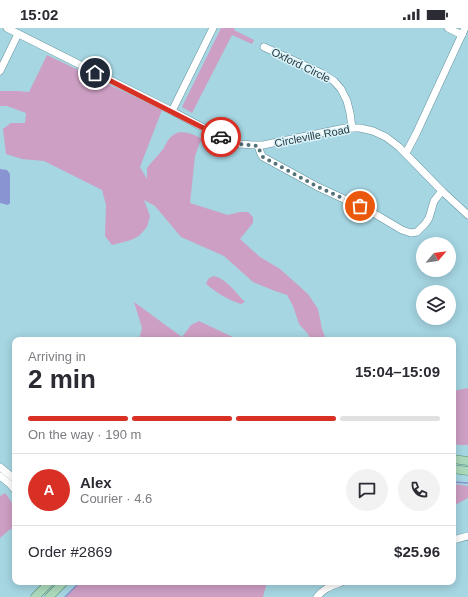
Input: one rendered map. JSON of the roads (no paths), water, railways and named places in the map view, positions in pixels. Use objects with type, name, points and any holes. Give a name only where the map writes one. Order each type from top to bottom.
[{"type":"main road","points":[[456,459],[468,461]]},
{"type":"main road","points":[[456,469],[468,471]]},
{"type":"main road","points":[[35,597],[47,585]]},
{"type":"main road","points":[[49,597],[59,585]]},
{"type":"street","name":"Circleville Road","points":[[7,28],[226,139],[240,144],[258,146],[274,144],[352,128],[367,129],[380,134],[393,142],[468,215]]},
{"type":"street","points":[[172,111],[213,28]]},
{"type":"street","points":[[406,154],[463,31],[448,28]]},
{"type":"street","points":[[0,71],[18,34]]},
{"type":"street","name":"Oxford Circle","points":[[264,47],[323,74],[334,81],[341,89],[347,100],[352,128]]},
{"type":"street","points":[[258,146],[263,157],[318,187],[370,211],[402,230],[411,233],[418,232],[425,224],[434,201],[442,191]]},
{"type":"street","points":[[0,467],[12,477]]},
{"type":"street","points":[[0,476],[12,486]]},
{"type":"street","points":[[456,539],[468,536]]},
{"type":"street","points":[[317,597],[328,587],[334,585]]},
{"type":"water","points":[[0,169],[7,170],[10,174],[10,203],[8,205],[0,203]]},
{"type":"waterway","points":[[456,482],[468,483]]},
{"type":"waterway","points":[[65,597],[77,585]]}]
